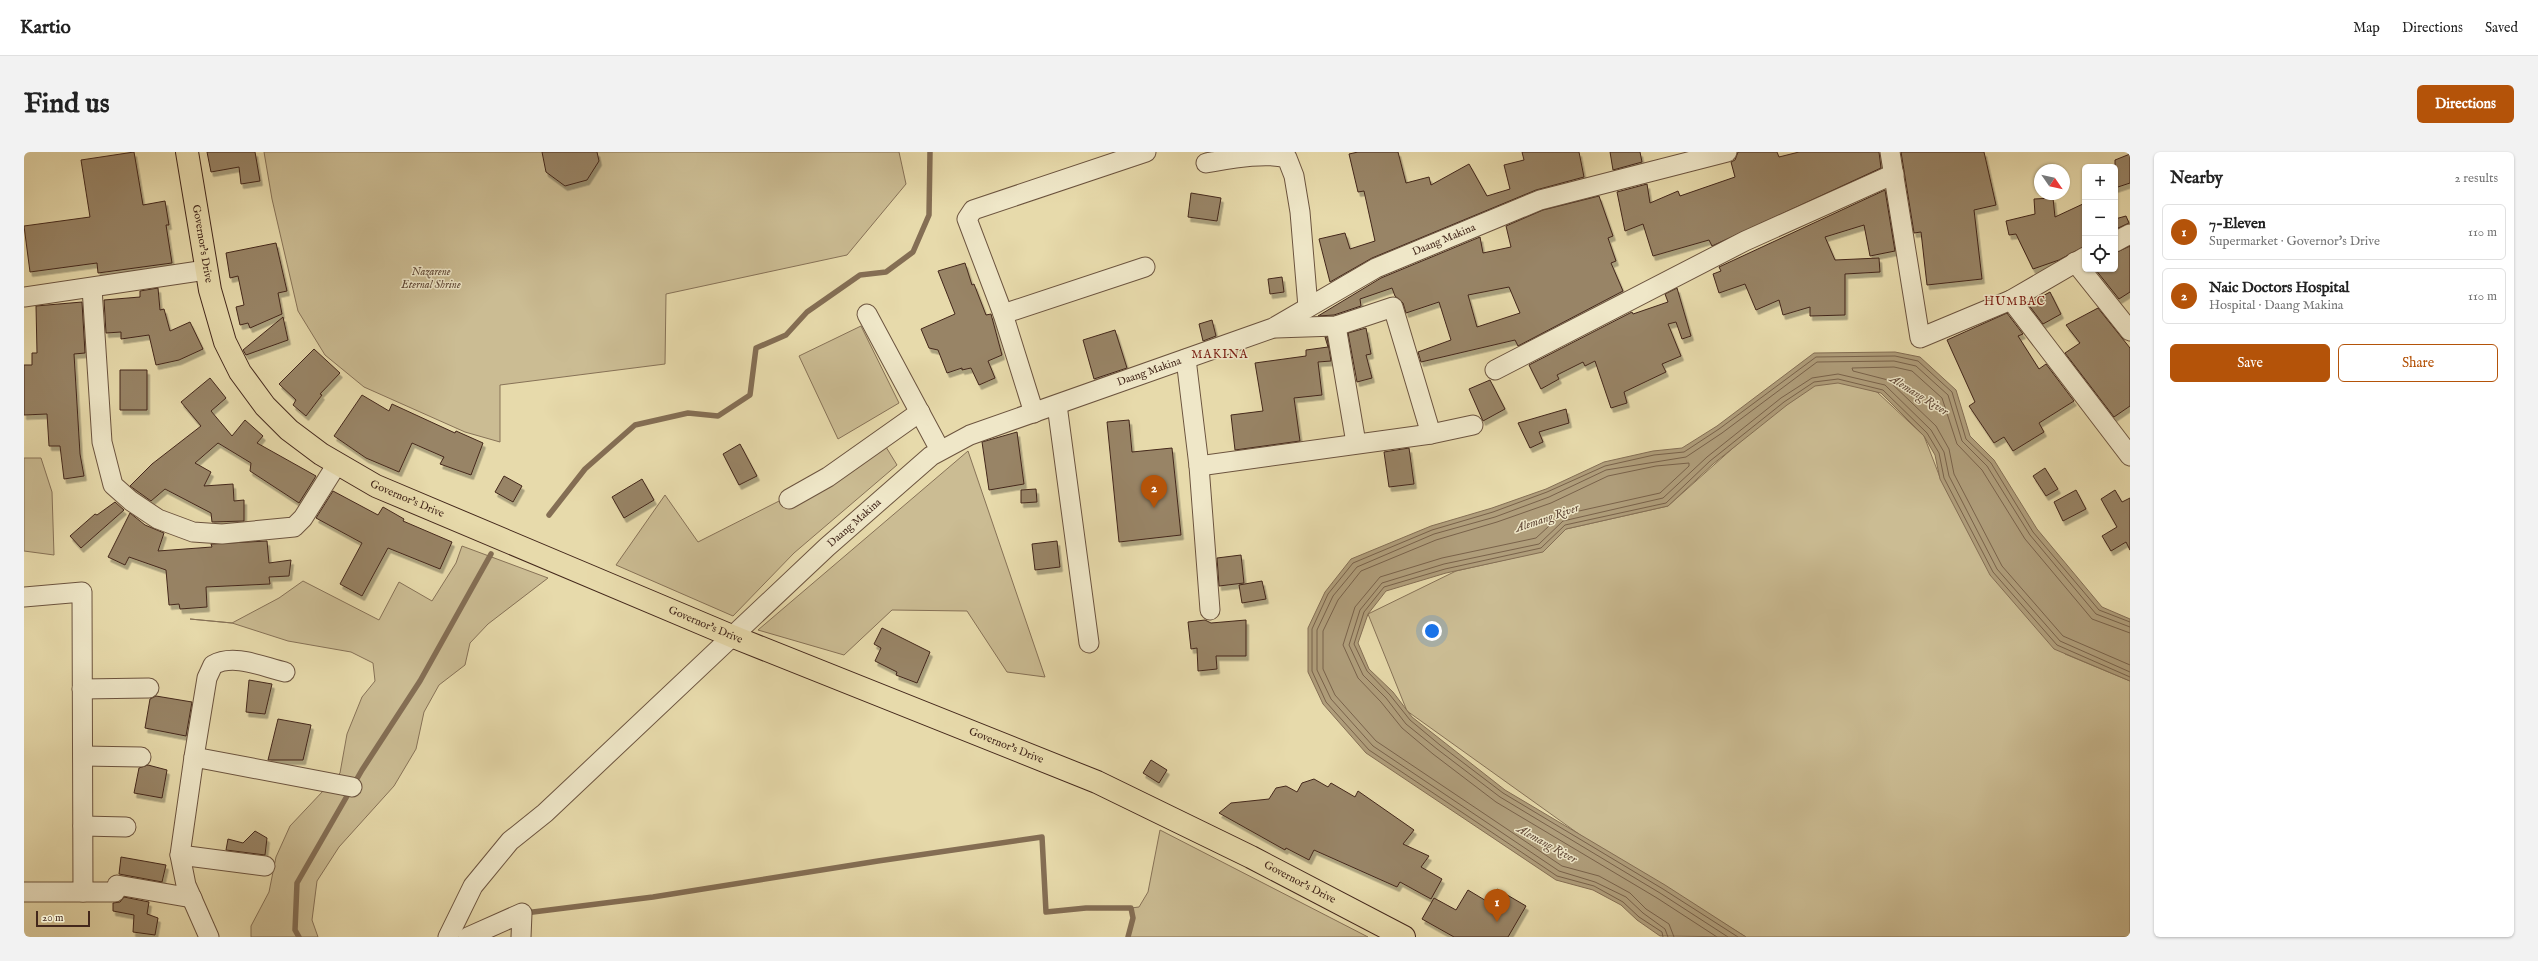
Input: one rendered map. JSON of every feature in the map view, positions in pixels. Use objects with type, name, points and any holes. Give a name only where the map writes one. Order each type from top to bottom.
[{"type":"main road","name":"Governor's Drive","points":[[187,152],[206,270],[214,308],[223,337],[247,383],[265,406],[289,430],[337,464],[376,486],[734,637],[1097,782],[1251,857],[1404,937]]},
{"type":"street","points":[[1034,413],[1003,314],[967,219],[968,214],[973,210],[1146,152]]},
{"type":"street","name":"Daang Makina","points":[[448,937],[473,886],[510,841],[545,812],[734,637],[827,547],[940,450],[970,435],[1273,328],[1376,268],[1540,200],[1727,152]]},
{"type":"street","points":[[1890,152],[1920,338],[2011,300],[2080,259],[2130,331]]},
{"type":"street","points":[[1206,163],[1261,154],[1280,155],[1287,158],[1294,176],[1300,212],[1308,307]]},
{"type":"street","points":[[1495,370],[1745,241],[1894,174]]},
{"type":"street","points":[[2118,240],[2130,234]]},
{"type":"street","points":[[1003,314],[1145,267]]},
{"type":"street","points":[[24,297],[206,270]]},
{"type":"street","points":[[92,288],[102,442],[113,485],[131,501],[158,519],[193,532],[222,534],[294,526],[303,518],[337,464]]},
{"type":"street","points":[[2011,300],[2130,456]]},
{"type":"street","points":[[1273,328],[1336,326],[1393,308],[1431,434]]},
{"type":"street","points":[[867,314],[940,450]]},
{"type":"street","points":[[1336,326],[1356,443]]},
{"type":"street","points":[[1186,359],[1199,466],[1210,610]]},
{"type":"street","points":[[1057,405],[1089,643]]},
{"type":"street","points":[[789,499],[828,477],[920,412]]},
{"type":"street","points":[[1199,466],[1356,443],[1431,434],[1473,425]]},
{"type":"street","points":[[24,597],[82,592],[83,892]]},
{"type":"street","points":[[209,937],[181,869],[180,855],[207,678],[213,665],[228,660],[236,660],[285,672]]},
{"type":"street","points":[[82,689],[149,688]]},
{"type":"street","points":[[82,756],[141,757]]},
{"type":"street","points":[[194,756],[352,786]]},
{"type":"street","points":[[83,826],[126,827]]},
{"type":"street","points":[[180,855],[265,866]]},
{"type":"street","points":[[24,892],[83,892],[116,889],[192,898]]},
{"type":"street","points":[[468,937],[522,914],[522,937]]},
{"type":"green space","name":"Nazarene Eternal Shrine","points":[[264,152],[899,152],[906,184],[847,255],[666,294],[665,364],[500,385],[500,442],[465,432],[364,387],[325,355],[298,311],[272,199]]},
{"type":"green space","points":[[861,326],[899,403],[838,439],[799,356]]},
{"type":"green space","points":[[1817,373],[1877,392],[1924,436],[1941,480],[2065,654],[2130,681],[2130,937],[1746,937],[1583,837],[1407,711],[1368,614],[1456,571],[1544,551],[1566,529],[1668,506]]},
{"type":"green space","points":[[886,447],[897,465],[794,553],[733,616],[616,565],[665,495],[698,542]]},
{"type":"green space","points":[[968,451],[1045,677],[1007,672],[967,611],[892,610],[844,655],[758,630]]},
{"type":"green space","points":[[24,458],[41,458],[52,492],[54,555],[24,551]]},
{"type":"green space","points":[[462,546],[548,578],[488,624],[470,643],[465,665],[439,685],[424,712],[416,749],[394,786],[339,847],[317,881],[312,920],[318,937],[251,937],[251,926],[269,892],[276,857],[290,826],[340,773],[347,734],[362,697],[375,681],[373,663],[351,652],[288,641],[232,623],[279,598],[303,581],[379,620],[399,582],[432,601],[456,563]]},
{"type":"green space","points":[[1160,830],[1368,937],[1128,937],[1133,918],[1131,908],[1139,907],[1148,892]]},
{"type":"water","name":"Alemang River","points":[[1895,352],[1920,357],[1956,390],[1970,436],[1994,460],[2037,529],[2102,607],[2130,619],[2130,681],[2054,649],[1990,575],[1940,479],[1935,455],[1924,436],[1881,393],[1838,383],[1815,386],[1787,405],[1713,464],[1668,506],[1566,529],[1543,552],[1446,573],[1386,591],[1368,614],[1358,643],[1369,669],[1393,692],[1412,717],[1505,790],[1665,885],[1746,937],[1660,936],[1637,920],[1621,905],[1593,890],[1556,880],[1366,753],[1323,704],[1308,672],[1308,628],[1325,592],[1351,559],[1431,526],[1492,508],[1546,489],[1604,462],[1653,451],[1682,448],[1717,426],[1814,353]]},
{"type":"building","points":[[134,152],[143,205],[165,201],[169,225],[166,225],[172,263],[98,273],[97,263],[30,272],[24,226],[90,217],[81,160]]},
{"type":"building","points":[[207,152],[255,152],[260,181],[241,184],[239,167],[211,172]]},
{"type":"building","points":[[542,152],[597,152],[599,161],[587,180],[565,186],[546,172]]},
{"type":"building","points":[[1358,152],[1398,152],[1406,183],[1429,177],[1431,185],[1469,164],[1487,196],[1510,189],[1504,165],[1524,160],[1522,152],[1579,152],[1584,177],[1536,190],[1372,258],[1330,282],[1319,239],[1345,233],[1350,249],[1375,241],[1364,191],[1358,192],[1349,154]]},
{"type":"building","points":[[1610,152],[1640,152],[1642,162],[1613,170]]},
{"type":"building","points":[[1738,152],[1777,152],[1779,157],[1799,152],[1879,152],[1881,168],[1712,246],[1709,240],[1653,256],[1643,224],[1625,231],[1617,192],[1647,184],[1650,203],[1678,191],[1680,196],[1735,177],[1731,162],[1735,160]]},
{"type":"building","points":[[1901,152],[1984,152],[1996,205],[1974,210],[1982,279],[1927,285],[1921,232],[1914,233]]},
{"type":"building","points":[[2130,154],[2130,183],[2118,187],[2118,164],[2115,164],[2115,160]]},
{"type":"building","points":[[1885,190],[1895,251],[1870,256],[1864,225],[1825,237],[1835,260],[1879,258],[1880,272],[1845,274],[1845,315],[1810,316],[1810,307],[1783,315],[1779,300],[1756,310],[1745,284],[1719,293],[1713,274],[1721,271],[1719,267]]},
{"type":"building","points":[[1191,193],[1221,198],[1217,221],[1188,217]]},
{"type":"building","points":[[1599,196],[1613,236],[1608,238],[1616,261],[1611,263],[1623,291],[1518,346],[1515,340],[1421,362],[1418,352],[1451,340],[1439,302],[1406,313],[1403,303],[1395,296],[1392,288],[1360,299],[1361,306],[1334,315],[1318,316],[1381,278],[1480,237],[1483,253],[1511,247],[1506,226],[1543,210]],"holes":[[[1509,287],[1520,313],[1477,327],[1468,295]]]},
{"type":"building","points":[[2034,200],[2053,200],[2055,217],[2082,204],[2082,248],[2059,260],[2033,269],[2016,234],[2009,235],[2006,221],[2035,214]]},
{"type":"building","points":[[2126,216],[2129,223],[2118,228],[2118,218]]},
{"type":"building","points":[[276,243],[287,291],[278,293],[282,314],[250,328],[248,323],[240,325],[236,307],[244,305],[238,276],[230,278],[226,253]]},
{"type":"building","points":[[2130,246],[2130,292],[2119,299],[2097,272],[2118,272],[2118,252]]},
{"type":"building","points":[[965,263],[972,285],[974,284],[986,315],[991,314],[1002,355],[988,361],[995,378],[979,385],[971,368],[962,370],[962,368],[947,373],[938,350],[929,348],[921,329],[955,314],[938,271]]},
{"type":"building","points":[[1282,277],[1284,292],[1270,294],[1268,279]]},
{"type":"building","points":[[158,288],[160,310],[164,309],[170,331],[190,322],[203,349],[179,360],[156,365],[149,335],[121,339],[121,332],[106,333],[104,300],[140,297],[140,291]]},
{"type":"building","points":[[1677,288],[1691,336],[1682,339],[1676,322],[1668,324],[1681,356],[1662,364],[1666,372],[1624,392],[1627,403],[1611,408],[1595,361],[1585,366],[1583,362],[1557,375],[1559,379],[1541,389],[1529,365],[1632,312],[1633,314],[1668,302],[1665,294]]},
{"type":"building","points":[[2050,292],[2061,314],[2043,324],[2028,304]]},
{"type":"building","points":[[82,302],[85,353],[74,354],[80,454],[84,476],[64,479],[60,446],[49,446],[47,414],[24,415],[24,365],[32,365],[32,353],[37,353],[36,306]]},
{"type":"building","points":[[2098,308],[2130,348],[2130,406],[2114,417],[2065,353],[2080,343],[2066,325]]},
{"type":"building","points":[[2007,313],[2023,334],[2018,336],[2039,369],[2046,364],[2074,401],[2039,423],[2044,432],[2013,451],[2004,437],[1994,443],[1969,406],[1975,402],[1947,340]]},
{"type":"building","points":[[283,317],[288,340],[246,355],[243,350]]},
{"type":"building","points":[[1212,320],[1216,336],[1203,341],[1199,324]]},
{"type":"building","points":[[1366,328],[1371,354],[1366,355],[1372,378],[1357,382],[1348,333]]},
{"type":"building","points":[[1115,330],[1127,368],[1094,379],[1083,340]]},
{"type":"building","points":[[1325,337],[1327,337],[1331,361],[1318,362],[1322,395],[1294,398],[1300,441],[1235,450],[1231,415],[1263,411],[1255,363],[1306,356],[1306,350],[1328,347]]},
{"type":"building","points":[[314,349],[340,373],[320,394],[322,395],[306,416],[293,405],[296,400],[279,384]]},
{"type":"building","points":[[120,370],[147,370],[147,410],[120,410]]},
{"type":"building","points":[[210,378],[226,398],[211,411],[232,436],[245,420],[263,436],[257,443],[316,476],[299,503],[250,471],[251,463],[218,443],[195,463],[211,472],[204,486],[233,484],[234,501],[244,500],[244,521],[212,522],[211,513],[165,489],[151,501],[130,486],[152,464],[201,426],[181,402]]},
{"type":"building","points":[[1490,380],[1505,409],[1483,421],[1469,389]]},
{"type":"building","points":[[362,395],[389,411],[392,404],[455,433],[456,431],[483,443],[471,475],[440,464],[444,457],[412,443],[399,472],[366,458],[334,436]]},
{"type":"building","points":[[1566,409],[1569,423],[1539,432],[1543,442],[1530,448],[1518,423]]},
{"type":"building","points":[[1129,420],[1132,452],[1172,448],[1181,535],[1119,542],[1107,422]]},
{"type":"building","points":[[1017,432],[1024,484],[989,490],[982,442]]},
{"type":"building","points":[[740,444],[757,476],[739,485],[723,454]]},
{"type":"building","points":[[1409,448],[1414,484],[1389,487],[1384,452]]},
{"type":"building","points":[[2045,468],[2058,489],[2046,496],[2033,476]]},
{"type":"building","points":[[504,476],[522,486],[513,502],[495,492]]},
{"type":"building","points":[[642,479],[654,500],[624,518],[612,497]]},
{"type":"building","points":[[1036,489],[1037,502],[1021,503],[1021,490]]},
{"type":"building","points":[[2076,490],[2086,509],[2063,521],[2054,502]]},
{"type":"building","points":[[2115,490],[2122,502],[2130,498],[2130,550],[2126,542],[2111,551],[2102,536],[2117,527],[2101,499]]},
{"type":"building","points":[[333,491],[378,515],[383,507],[404,519],[403,521],[452,542],[440,569],[388,548],[362,596],[340,584],[362,543],[316,518]]},
{"type":"building","points":[[115,502],[124,510],[81,548],[70,536],[95,514],[97,515]]},
{"type":"building","points":[[130,513],[145,525],[164,533],[158,551],[212,547],[211,544],[267,541],[269,563],[291,560],[289,576],[269,577],[270,584],[206,587],[207,607],[180,609],[179,604],[169,605],[166,570],[129,557],[125,565],[108,557]]},
{"type":"building","points":[[1057,541],[1060,567],[1035,570],[1032,544]]},
{"type":"building","points":[[1241,555],[1244,583],[1219,586],[1217,558]]},
{"type":"building","points":[[1262,581],[1266,599],[1242,603],[1239,585]]},
{"type":"building","points":[[1205,620],[1211,623],[1246,620],[1246,656],[1216,656],[1217,669],[1198,671],[1197,648],[1191,649],[1188,622]]},
{"type":"building","points":[[882,628],[930,652],[917,683],[896,675],[897,672],[875,661],[881,648],[874,644]]},
{"type":"building","points":[[249,680],[272,684],[265,714],[246,712]]},
{"type":"building","points":[[156,696],[192,702],[186,736],[145,728],[150,699]]},
{"type":"building","points":[[278,719],[311,725],[303,760],[268,760]]},
{"type":"building","points":[[1151,760],[1167,770],[1159,783],[1143,773]]},
{"type":"building","points":[[148,765],[167,770],[162,798],[134,793],[139,768]]},
{"type":"building","points":[[1314,779],[1328,787],[1331,783],[1355,797],[1358,791],[1414,830],[1403,844],[1429,856],[1421,867],[1442,879],[1431,899],[1400,882],[1397,887],[1314,850],[1309,860],[1286,848],[1285,850],[1219,813],[1231,803],[1269,799],[1276,788],[1286,786],[1297,792],[1302,783]]},
{"type":"building","points":[[255,831],[267,838],[265,855],[226,850],[228,839],[243,843]]},
{"type":"building","points":[[121,857],[166,865],[162,882],[119,874]]},
{"type":"building","points":[[1497,889],[1526,906],[1508,937],[1454,937],[1422,919],[1434,898],[1456,910],[1468,890],[1488,902]]},
{"type":"building","points":[[124,897],[149,902],[147,914],[158,918],[155,935],[133,932],[134,915],[113,911],[113,903],[120,902]]},
{"type":"waterway","points":[[549,515],[585,469],[635,425],[688,413],[718,416],[750,395],[756,348],[786,335],[807,312],[860,275],[886,272],[913,252],[929,215],[930,152]]},
{"type":"waterway","points":[[299,937],[295,930],[297,883],[362,770],[420,681],[491,554]]},
{"type":"waterway","points":[[525,913],[653,897],[878,861],[1042,837],[1046,912],[1086,908],[1131,908],[1133,918],[1128,937]]},
{"type":"place","name":"Naic Doctors Hospital","points":[[1154,508]]},
{"type":"place","name":"7-Eleven","points":[[1497,922]]},
{"type":"district","name":"HUMBAC","points":[[2015,301]]},
{"type":"district","name":"MAKINA","points":[[1220,354]]}]
